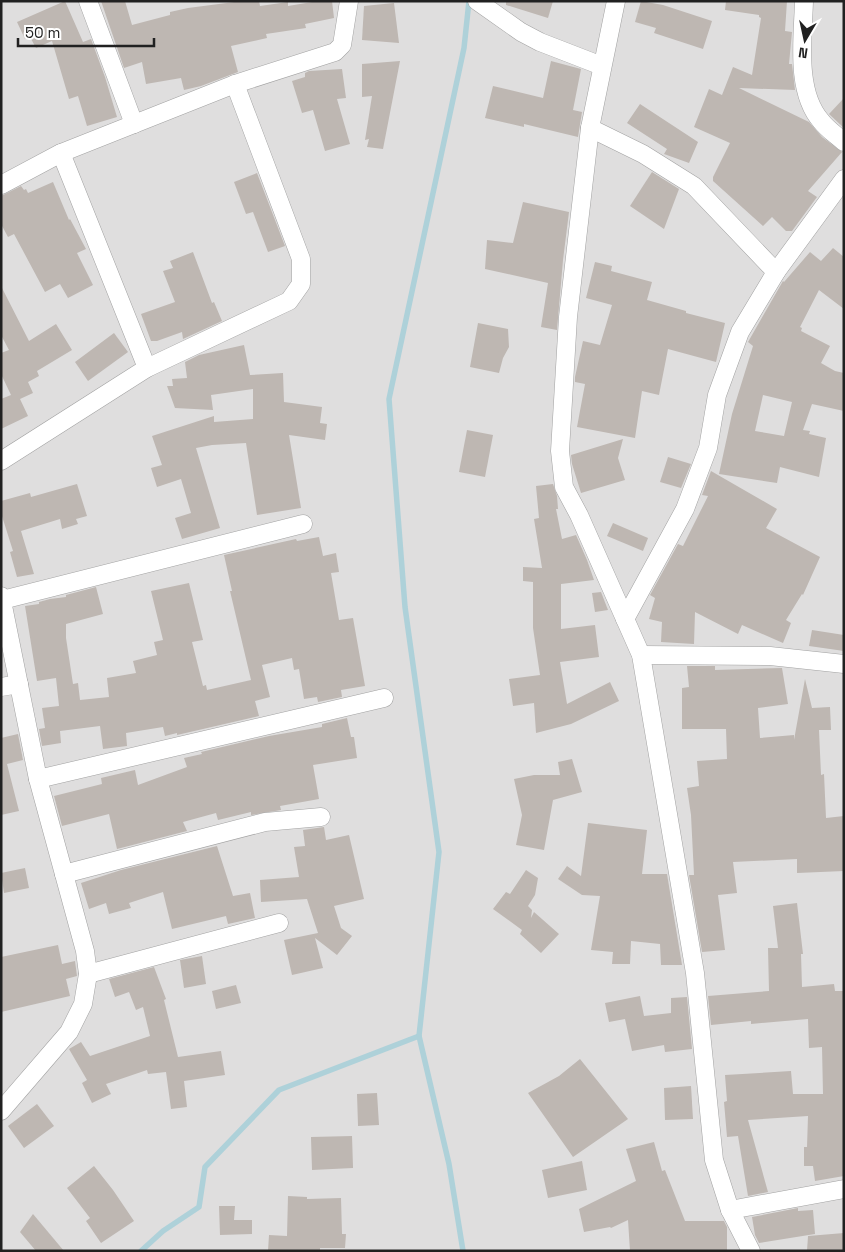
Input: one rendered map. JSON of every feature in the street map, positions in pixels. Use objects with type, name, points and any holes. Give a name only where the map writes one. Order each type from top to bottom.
[{"type":"street","points":[[88,1],[134,124]]},
{"type":"street","points":[[1,185],[61,153],[235,84],[335,52],[342,45],[349,1]]},
{"type":"street","points":[[477,1],[521,32],[540,42],[602,66]]},
{"type":"street","points":[[616,1],[590,128],[568,317],[560,451],[564,487],[641,655],[695,973],[714,1160],[730,1210],[751,1251]]},
{"type":"street","points":[[804,1],[803,67],[808,101],[820,121],[844,142]]},
{"type":"street","points":[[1,460],[147,368],[289,301],[301,284],[301,259],[235,84]]},
{"type":"street","points":[[590,128],[642,154],[694,186],[776,272]]},
{"type":"street","points":[[61,153],[147,368]]},
{"type":"street","points":[[625,619],[685,509],[708,448],[717,395],[740,332],[776,272],[844,179]]},
{"type":"street","points":[[1,1111],[69,1032],[83,1004],[88,974],[85,951],[38,778],[2,598],[303,524]]},
{"type":"street","points":[[641,655],[770,656],[844,664]]},
{"type":"street","points":[[1,687],[19,684]]},
{"type":"street","points":[[38,778],[384,698]]},
{"type":"street","points":[[64,874],[265,822],[322,817]]},
{"type":"street","points":[[88,974],[279,923]]},
{"type":"street","points":[[730,1210],[844,1188]]},
{"type":"shaded area","points":[[1,1],[844,1],[844,1251],[1,1251]]},
{"type":"building","points":[[65,1],[83,42],[91,39],[117,117],[87,126],[78,96],[69,99],[52,41],[36,48],[30,37],[25,39],[17,22]]},
{"type":"building","points":[[101,1],[125,1],[132,25],[188,8],[242,1],[259,1],[260,6],[288,2],[288,6],[318,1],[332,1],[334,18],[305,24],[306,28],[266,34],[267,38],[231,46],[238,72],[201,86],[184,90],[181,78],[146,84],[142,62],[124,68]]},
{"type":"building","points":[[506,1],[553,1],[548,18],[506,5]]},
{"type":"building","points":[[641,1],[663,5],[712,21],[703,49],[654,33],[656,28],[635,22]]},
{"type":"building","points":[[726,1],[787,1],[785,31],[792,32],[789,64],[792,64],[795,90],[739,88],[809,122],[822,137],[842,152],[808,191],[817,197],[792,231],[786,231],[772,217],[763,226],[713,181],[713,177],[730,143],[694,127],[709,89],[722,95],[733,67],[752,75],[761,18],[759,15],[725,10]]},
{"type":"building","points":[[394,3],[399,43],[362,40],[364,6]]},
{"type":"building","points":[[400,61],[383,149],[367,147],[369,139],[365,140],[372,96],[362,97],[362,64]]},
{"type":"building","points":[[551,61],[581,69],[573,110],[582,112],[578,137],[524,124],[524,127],[485,118],[493,86],[543,98]]},
{"type":"building","points":[[342,69],[346,98],[337,99],[350,144],[325,151],[313,110],[302,113],[292,81],[305,77],[305,73],[309,71]]},
{"type":"building","points":[[844,98],[844,128],[829,114]]},
{"type":"building","points":[[640,104],[698,142],[689,163],[664,154],[667,149],[627,123]]},
{"type":"building","points":[[652,172],[679,189],[664,229],[630,206]]},
{"type":"building","points":[[257,173],[285,246],[268,252],[253,212],[246,214],[234,182]]},
{"type":"building","points":[[53,182],[69,220],[86,249],[77,253],[93,285],[68,298],[60,284],[45,292],[14,234],[8,237],[1,224],[1,196],[21,186],[28,193]]},
{"type":"building","points":[[523,202],[569,212],[557,330],[541,327],[548,283],[485,269],[487,240],[513,243]]},
{"type":"building","points":[[833,248],[844,257],[844,309],[819,290],[800,327],[802,328],[801,331],[830,346],[821,363],[835,371],[844,373],[844,411],[812,404],[803,430],[810,431],[809,434],[826,438],[819,477],[780,467],[777,483],[719,474],[732,414],[753,346],[748,342],[783,281],[810,252],[821,261]],"holes":[[[763,395],[792,402],[784,436],[755,431]]]},
{"type":"building","points":[[193,252],[212,303],[214,302],[222,321],[183,339],[182,332],[157,341],[151,341],[141,314],[175,302],[163,271],[173,268],[170,261]]},
{"type":"building","points":[[595,262],[612,266],[611,271],[652,282],[647,300],[725,323],[716,362],[668,349],[659,395],[642,391],[635,438],[577,427],[585,384],[575,382],[575,377],[583,341],[600,345],[612,305],[586,298]]},
{"type":"building","points":[[1,286],[29,341],[56,324],[72,350],[37,371],[39,376],[28,382],[33,393],[20,399],[28,416],[1,429],[1,399],[11,395],[1,374],[1,353],[9,350],[1,335]]},
{"type":"building","points":[[478,323],[508,329],[509,347],[503,358],[499,373],[470,367]]},
{"type":"building","points":[[114,333],[128,352],[88,381],[75,362]]},
{"type":"building","points":[[244,345],[250,375],[283,373],[284,402],[322,407],[320,423],[327,424],[325,440],[289,435],[301,508],[257,515],[246,443],[196,448],[220,528],[182,539],[175,518],[191,513],[181,479],[157,487],[151,468],[162,465],[152,436],[214,416],[214,422],[253,419],[253,389],[211,395],[213,410],[175,408],[167,386],[173,386],[172,379],[187,378],[185,362],[199,355]]},
{"type":"building","points":[[467,430],[493,435],[485,477],[459,472]]},
{"type":"building","points":[[623,439],[618,458],[625,480],[581,493],[571,455]]},
{"type":"building","points":[[668,457],[691,464],[681,488],[660,482]]},
{"type":"building","points":[[711,471],[777,509],[766,528],[820,557],[803,595],[786,620],[791,623],[783,643],[742,625],[738,634],[695,612],[694,644],[661,642],[662,622],[649,619],[655,598],[650,595],[678,544],[683,546],[708,496],[702,495]]},
{"type":"building","points":[[77,484],[87,516],[76,519],[78,524],[62,529],[60,519],[21,531],[34,574],[17,577],[10,552],[13,551],[1,513],[1,501],[30,493],[31,497]]},
{"type":"building","points":[[553,484],[557,496],[558,509],[556,509],[562,539],[576,535],[594,580],[561,584],[561,629],[595,625],[599,657],[560,662],[567,704],[610,682],[619,701],[571,724],[536,733],[534,703],[513,706],[509,679],[540,675],[533,628],[533,582],[523,581],[523,567],[542,568],[534,519],[539,518],[536,486]]},
{"type":"building","points":[[613,523],[648,538],[643,551],[607,536]]},
{"type":"building","points":[[319,537],[323,556],[336,553],[339,572],[331,573],[339,620],[353,618],[365,686],[341,690],[342,697],[318,702],[317,697],[304,699],[299,669],[294,670],[292,658],[262,665],[270,697],[255,701],[259,716],[177,735],[177,733],[165,736],[163,727],[126,733],[127,746],[103,749],[100,726],[60,731],[61,743],[42,746],[39,729],[45,728],[42,708],[59,706],[56,678],[37,681],[25,606],[66,597],[66,595],[96,587],[103,614],[66,624],[66,638],[73,684],[78,683],[80,700],[109,697],[107,678],[136,673],[133,661],[157,655],[154,642],[163,640],[151,591],[189,583],[203,640],[192,642],[203,686],[206,685],[207,690],[251,680],[230,591],[232,591],[224,555],[296,539],[297,541]]},
{"type":"building","points":[[601,592],[608,610],[595,612],[592,593]]},
{"type":"building","points":[[812,630],[844,635],[844,651],[809,646]]},
{"type":"building","points":[[687,666],[715,666],[715,670],[782,668],[788,704],[758,708],[760,738],[794,735],[794,740],[805,679],[812,708],[830,707],[831,730],[819,730],[821,775],[824,774],[826,818],[844,816],[844,871],[797,873],[797,859],[733,862],[737,893],[718,895],[725,950],[702,952],[689,875],[694,875],[691,815],[687,788],[699,786],[697,761],[727,759],[726,729],[682,729],[682,688],[689,687]]},
{"type":"building","points":[[347,718],[351,737],[354,737],[357,758],[313,765],[319,799],[280,806],[281,810],[251,815],[251,812],[218,820],[216,813],[183,822],[187,831],[117,849],[109,814],[62,826],[54,796],[102,784],[101,778],[135,770],[138,785],[187,767],[184,758],[202,754],[201,752],[269,736],[322,727],[322,724]]},
{"type":"building","points":[[18,734],[23,760],[7,764],[19,811],[1,815],[1,738]]},
{"type":"building","points":[[572,759],[582,792],[553,800],[544,850],[516,845],[522,815],[514,779],[534,775],[560,775],[558,762]]},
{"type":"building","points":[[588,823],[647,830],[642,874],[667,874],[682,965],[661,965],[660,944],[631,941],[630,964],[612,964],[613,952],[591,950],[600,896],[582,895],[558,879],[567,866],[581,876]]},
{"type":"building","points":[[324,827],[326,840],[349,835],[364,899],[334,906],[341,928],[352,936],[337,955],[315,938],[323,968],[292,975],[284,940],[318,933],[307,899],[261,902],[260,880],[299,877],[294,847],[305,846],[303,830]]},
{"type":"building","points":[[217,846],[233,896],[250,893],[255,918],[228,924],[226,916],[172,929],[163,892],[129,903],[131,908],[109,914],[106,903],[89,909],[81,883],[121,870]]},
{"type":"building","points":[[25,868],[29,888],[4,893],[1,873]]},
{"type":"building","points":[[526,870],[538,878],[535,895],[528,906],[532,910],[531,918],[534,912],[559,934],[541,953],[520,934],[522,930],[493,909],[506,892],[510,894]]},
{"type":"building","points":[[797,903],[803,954],[801,954],[802,987],[834,984],[835,991],[844,991],[844,1176],[815,1181],[813,1166],[804,1166],[804,1147],[807,1147],[808,1116],[748,1120],[768,1192],[748,1196],[738,1136],[727,1137],[724,1102],[727,1101],[725,1075],[791,1071],[793,1094],[823,1094],[822,1047],[809,1048],[808,1019],[751,1024],[751,1021],[711,1025],[708,996],[769,991],[768,948],[778,948],[773,906]]},
{"type":"building","points":[[58,945],[62,964],[75,961],[77,976],[66,979],[70,996],[1,1012],[1,957]]},
{"type":"building","points":[[202,956],[206,984],[184,988],[180,960]]},
{"type":"building","points":[[154,967],[166,999],[164,1000],[178,1057],[221,1051],[225,1075],[184,1081],[187,1107],[171,1109],[166,1072],[148,1074],[147,1070],[106,1084],[111,1094],[92,1103],[82,1083],[87,1080],[69,1049],[81,1042],[90,1056],[150,1036],[143,1007],[136,1010],[129,992],[115,997],[109,979]]},
{"type":"building","points":[[236,985],[241,1003],[216,1009],[212,991]]},
{"type":"building","points":[[640,996],[644,1016],[671,1013],[671,998],[687,997],[692,1049],[665,1052],[664,1045],[632,1051],[625,1019],[609,1022],[605,1003]]},
{"type":"building","points":[[580,1059],[628,1119],[573,1157],[528,1093],[559,1076]]},
{"type":"building","points":[[691,1086],[693,1119],[665,1120],[664,1088]]},
{"type":"building","points":[[377,1093],[379,1125],[358,1126],[357,1094]]},
{"type":"building","points":[[37,1104],[54,1126],[24,1148],[8,1126]]},
{"type":"building","points":[[352,1136],[353,1168],[312,1170],[311,1137]]},
{"type":"building","points":[[654,1142],[662,1171],[665,1170],[685,1221],[724,1221],[727,1227],[727,1251],[630,1251],[628,1220],[611,1228],[584,1232],[579,1209],[636,1181],[626,1149]]},
{"type":"building","points":[[582,1161],[587,1190],[548,1198],[542,1170]]},
{"type":"building","points":[[94,1166],[134,1221],[101,1243],[86,1221],[90,1218],[67,1188]]},
{"type":"building","points":[[288,1196],[307,1197],[307,1199],[341,1198],[342,1234],[346,1234],[345,1248],[320,1248],[320,1251],[268,1251],[269,1235],[287,1236]]},
{"type":"building","points":[[219,1206],[235,1206],[234,1220],[252,1220],[252,1234],[220,1235]]},
{"type":"building","points":[[798,1208],[798,1211],[813,1210],[815,1234],[759,1243],[755,1235],[752,1217]]},
{"type":"building","points":[[33,1214],[64,1251],[36,1251],[20,1232]]},
{"type":"building","points":[[844,1233],[843,1251],[807,1251],[808,1236]]},
{"type":"waterway","points":[[463,1251],[449,1164],[419,1036],[439,852],[405,607],[389,399],[464,48],[469,1]]},
{"type":"waterway","points":[[141,1251],[163,1231],[199,1207],[205,1167],[279,1090],[419,1036]]}]
